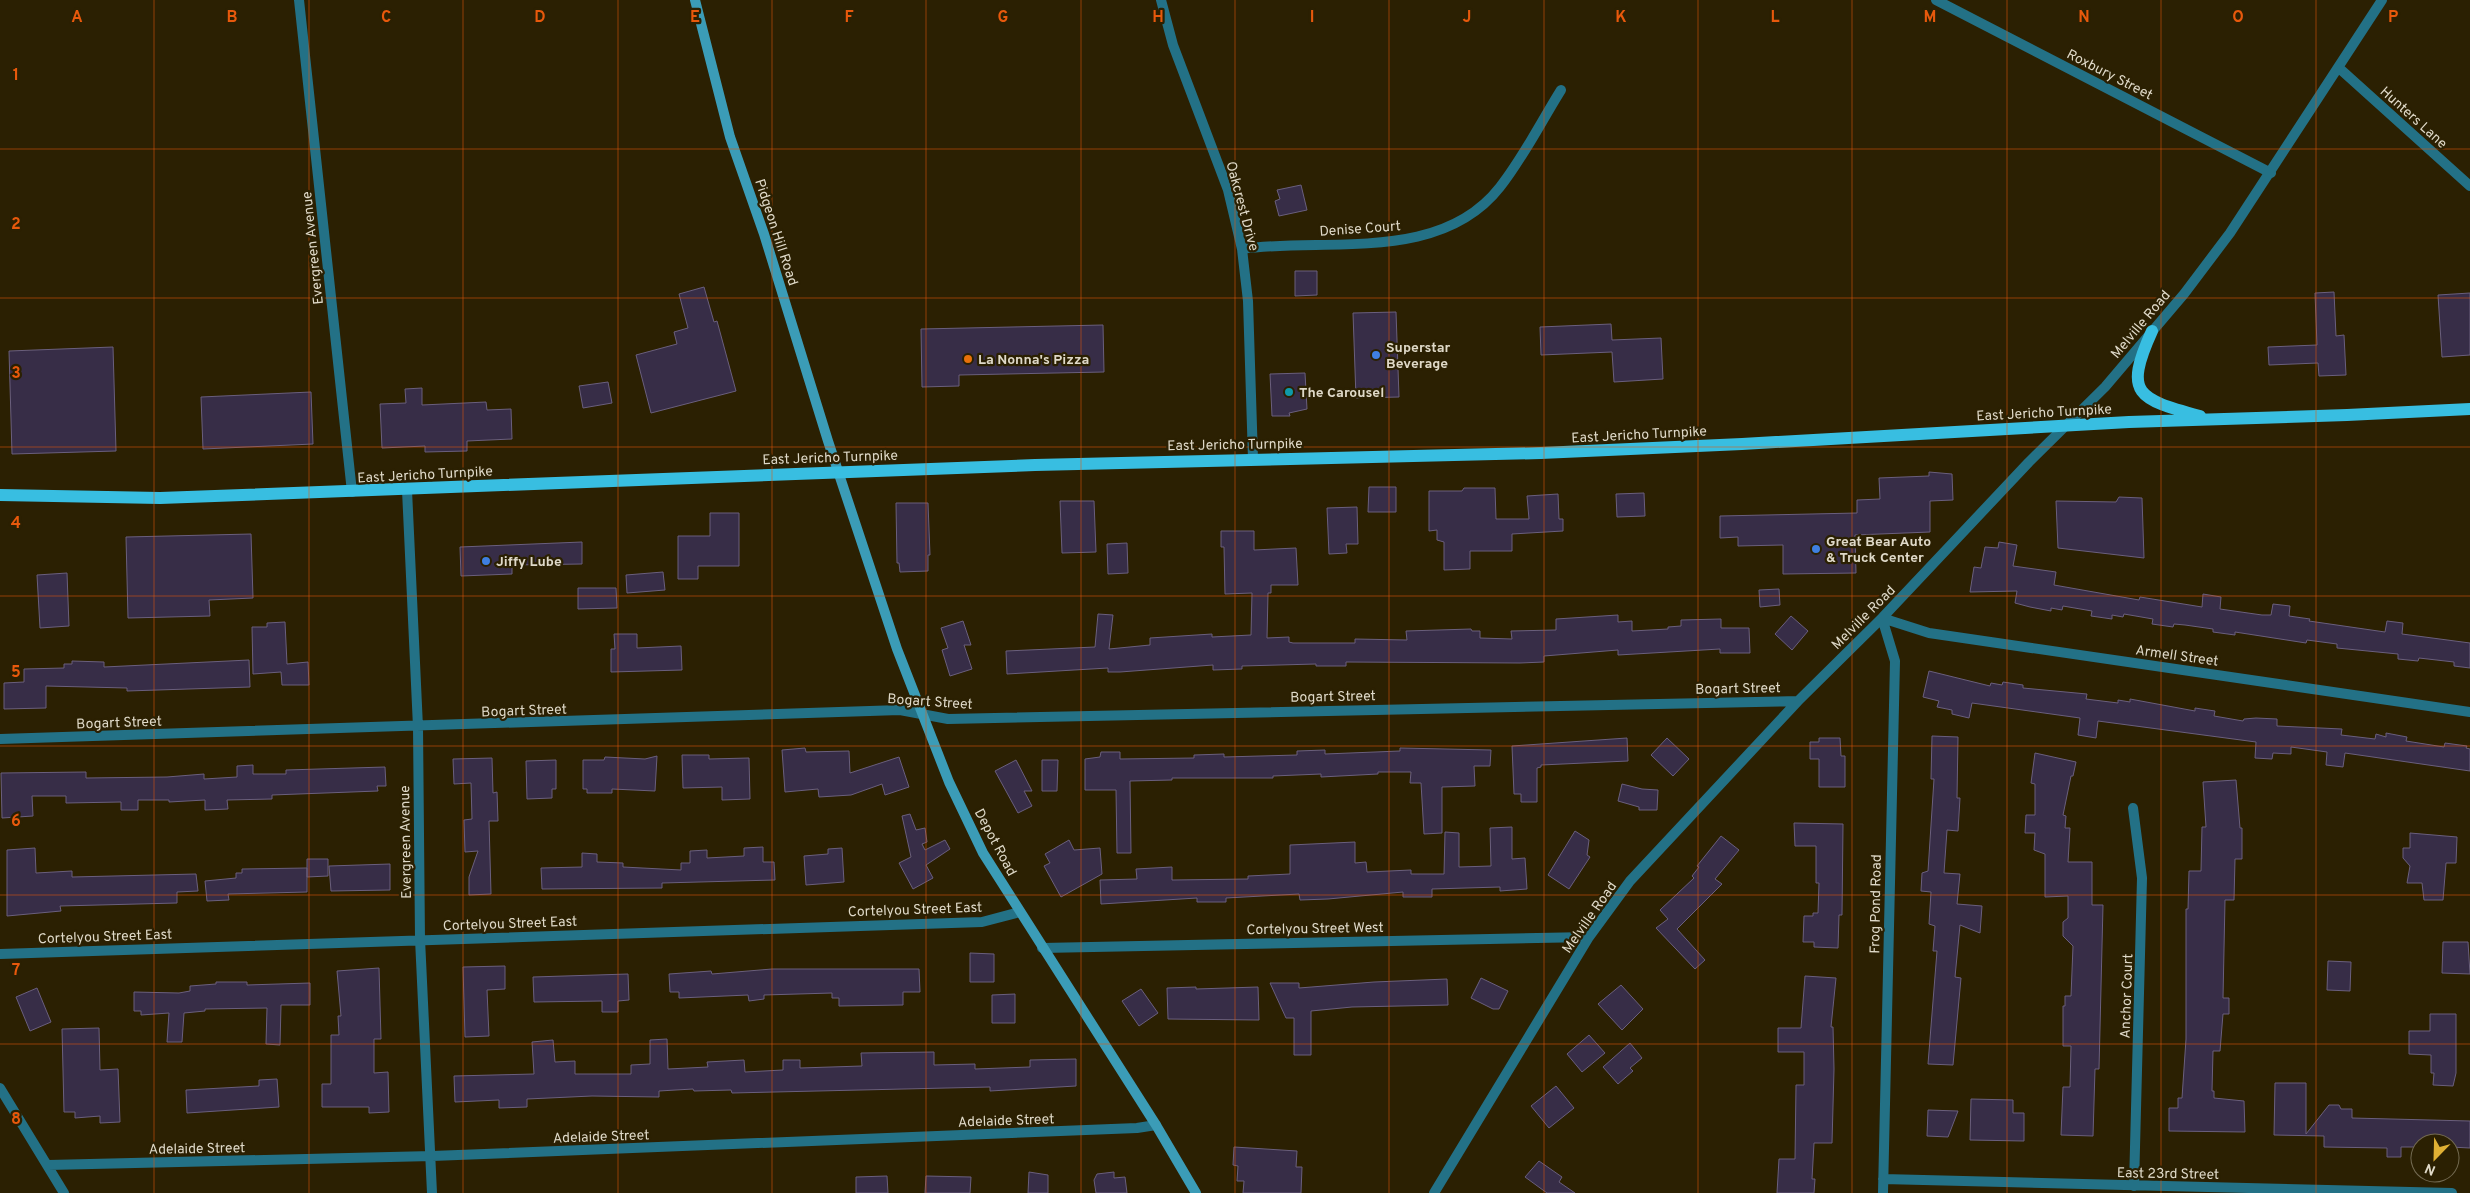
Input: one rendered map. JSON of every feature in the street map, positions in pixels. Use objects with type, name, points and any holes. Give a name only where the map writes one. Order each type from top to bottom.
[{"type":"main road","points":[[2152,331],[2140,359],[2137,372],[2140,389],[2153,400],[2170,408],[2215,420]]},
{"type":"main road","name":"East Jericho Turnpike","points":[[0,495],[160,498],[407,490],[838,471],[1560,452],[2066,426],[2470,408]]},
{"type":"street","name":"Evergreen Avenue","points":[[299,0],[352,492]]},
{"type":"street","name":"Pidgeon Hill Road","points":[[695,0],[730,136],[764,234],[838,471]]},
{"type":"street","name":"Oakcrest Drive","points":[[1161,0],[1173,45],[1228,190],[1242,249],[1248,300],[1252,459]]},
{"type":"street","name":"Roxbury Street","points":[[1936,0],[2271,173]]},
{"type":"street","name":"Melville Road","points":[[1434,1193],[1589,937],[1630,882],[1798,701],[1882,618],[2104,387],[2152,331],[2230,233],[2271,173],[2382,0]]},
{"type":"street","name":"Hunters Lane","points":[[2339,68],[2470,186]]},
{"type":"street","name":"Denise Court","points":[[1242,249],[1389,243],[1426,235],[1458,222],[1500,188],[1561,90]]},
{"type":"street","name":"Depot Road","points":[[838,471],[897,649],[949,782],[983,853],[1156,1125],[1196,1193]]},
{"type":"street","name":"Evergreen Avenue","points":[[407,490],[418,727],[420,940],[432,1156],[432,1193]]},
{"type":"street","name":"Armell Street","points":[[1882,618],[1929,633],[2470,712]]},
{"type":"street","name":"Frog Pond Road","points":[[1882,618],[1895,661],[1883,1193]]},
{"type":"street","name":"Bogart Street","points":[[0,739],[900,710],[948,719],[1798,701]]},
{"type":"street","name":"Anchor Court","points":[[2133,808],[2142,878],[2134,1186]]},
{"type":"street","name":"Cortelyou Street East","points":[[0,954],[982,922],[1020,912]]},
{"type":"street","name":"Cortelyou Street West","points":[[1042,948],[1589,937]]},
{"type":"street","points":[[0,1088],[64,1193]]},
{"type":"street","name":"Adelaide Street","points":[[48,1165],[432,1156],[1137,1128],[1156,1125]]},
{"type":"street","name":"East 23rd Street","points":[[1883,1179],[2452,1193]]},
{"type":"building","points":[[1301,185],[1307,210],[1279,216],[1275,201],[1280,199],[1277,190]]},
{"type":"building","points":[[1295,271],[1317,271],[1317,295],[1295,296]]},
{"type":"building","points":[[704,287],[714,322],[717,321],[736,391],[651,413],[636,355],[677,344],[674,332],[688,328],[679,294]]},
{"type":"building","points":[[2334,292],[2336,336],[2344,335],[2346,375],[2319,376],[2318,363],[2269,365],[2268,347],[2317,345],[2315,293]]},
{"type":"building","points":[[2470,293],[2470,355],[2442,357],[2438,295]]},
{"type":"building","name":"Superstar Beverage","points":[[1396,312],[1399,397],[1356,398],[1353,313]]},
{"type":"building","points":[[1611,324],[1612,340],[1661,338],[1663,379],[1614,382],[1612,352],[1541,355],[1540,327]]},
{"type":"building","points":[[1103,325],[1104,372],[959,375],[959,386],[922,387],[921,329]]},
{"type":"building","points":[[113,347],[116,451],[12,454],[9,351]]},
{"type":"building","name":"The Carousel","points":[[1305,373],[1307,409],[1289,413],[1290,416],[1272,416],[1270,374]]},
{"type":"building","points":[[608,382],[612,403],[583,408],[579,386]]},
{"type":"building","points":[[422,388],[422,405],[486,402],[487,410],[511,409],[512,439],[467,441],[467,451],[425,452],[425,446],[382,448],[380,404],[406,403],[405,389]]},
{"type":"building","points":[[311,392],[313,444],[203,449],[201,397]]},
{"type":"building","points":[[1929,472],[1952,474],[1953,500],[1930,501],[1930,532],[1855,535],[1856,573],[1783,574],[1783,545],[1738,546],[1738,537],[1720,538],[1720,516],[1857,513],[1857,500],[1880,499],[1879,478],[1929,476]]},
{"type":"building","points":[[1369,487],[1396,487],[1396,512],[1368,512]]},
{"type":"building","points":[[1464,488],[1495,488],[1496,519],[1529,519],[1527,496],[1558,494],[1559,519],[1563,519],[1563,531],[1512,534],[1512,551],[1470,551],[1470,569],[1444,570],[1444,542],[1437,540],[1437,530],[1429,531],[1429,491],[1462,491]]},
{"type":"building","points":[[1644,493],[1645,516],[1617,517],[1616,494]]},
{"type":"building","points":[[2119,497],[2142,498],[2144,558],[2058,548],[2056,501],[2116,502]]},
{"type":"building","points":[[1060,501],[1094,501],[1096,552],[1062,553]]},
{"type":"building","points":[[896,503],[928,503],[930,555],[928,555],[928,571],[900,572],[899,563],[897,563]]},
{"type":"building","points":[[1357,507],[1358,544],[1346,544],[1347,553],[1329,554],[1327,508]]},
{"type":"building","points":[[710,513],[739,513],[739,566],[698,566],[698,579],[678,579],[678,536],[710,536]]},
{"type":"building","points":[[1221,531],[1254,531],[1254,550],[1296,548],[1298,585],[1271,585],[1271,593],[1268,593],[1267,638],[1289,637],[1289,642],[1293,643],[1355,643],[1355,639],[1407,640],[1406,631],[1471,629],[1472,631],[1480,631],[1480,638],[1512,639],[1511,631],[1556,630],[1556,619],[1618,615],[1618,622],[1632,621],[1632,631],[1668,629],[1668,627],[1681,626],[1681,620],[1721,619],[1721,628],[1749,628],[1750,653],[1720,653],[1720,649],[1618,655],[1618,650],[1544,656],[1544,662],[1520,663],[1346,662],[1346,666],[1316,666],[1316,664],[1242,666],[1242,669],[1213,670],[1213,665],[1120,672],[1108,672],[1108,668],[1007,674],[1006,651],[1095,647],[1098,614],[1113,615],[1109,649],[1150,645],[1150,638],[1212,634],[1212,637],[1251,635],[1252,593],[1225,594],[1224,547],[1221,547]]},
{"type":"building","points":[[251,534],[253,598],[209,600],[210,616],[128,618],[126,537]]},
{"type":"building","points":[[582,542],[582,564],[512,565],[512,574],[461,576],[460,547]]},
{"type":"building","points":[[1999,542],[2017,545],[2013,566],[2056,572],[2054,585],[2139,600],[2140,597],[2202,607],[2203,594],[2221,597],[2220,609],[2262,615],[2271,615],[2273,604],[2290,606],[2289,616],[2310,619],[2309,621],[2385,632],[2387,621],[2403,623],[2402,634],[2470,643],[2470,668],[2454,666],[2454,662],[2419,658],[2418,661],[2398,659],[2398,654],[2337,648],[2337,644],[2307,640],[2306,643],[2235,632],[2235,635],[2213,632],[2213,629],[2185,625],[2174,624],[2173,627],[2152,624],[2153,619],[2124,614],[2123,617],[2112,615],[2112,619],[2091,616],[2092,611],[2063,606],[2062,610],[2051,608],[2051,611],[2015,603],[2017,591],[1970,592],[1974,567],[1981,568],[1985,547],[1998,548]]},
{"type":"building","points":[[1127,543],[1128,573],[1108,574],[1107,544]]},
{"type":"building","points":[[663,572],[665,590],[627,593],[626,575]]},
{"type":"building","points":[[67,573],[69,626],[40,628],[37,575]]},
{"type":"building","points":[[578,588],[616,588],[617,608],[578,609]]},
{"type":"building","points":[[1779,589],[1780,605],[1760,607],[1759,590]]},
{"type":"building","points":[[1791,616],[1808,631],[1792,650],[1775,634]]},
{"type":"building","points":[[963,621],[971,645],[964,645],[972,669],[950,676],[942,650],[948,648],[941,628]]},
{"type":"building","points":[[285,622],[287,664],[308,662],[309,685],[282,685],[281,672],[253,674],[252,627],[267,627],[267,623]]},
{"type":"building","points":[[614,634],[637,634],[637,648],[681,646],[682,670],[611,672],[611,649],[615,649]]},
{"type":"building","points":[[249,660],[250,687],[127,691],[127,688],[46,686],[46,708],[4,709],[4,683],[24,682],[24,669],[64,668],[64,664],[72,664],[72,661],[104,662],[104,667]]},
{"type":"building","points":[[1929,671],[1990,686],[1991,683],[2002,685],[2003,682],[2023,685],[2023,688],[2087,694],[2086,699],[2118,703],[2118,700],[2130,702],[2130,699],[2195,711],[2195,708],[2215,711],[2214,716],[2243,721],[2244,719],[2256,718],[2277,719],[2277,726],[2342,729],[2341,735],[2375,739],[2376,734],[2386,737],[2386,733],[2407,737],[2406,741],[2444,747],[2445,743],[2467,746],[2466,748],[2470,749],[2470,771],[2345,753],[2343,767],[2326,765],[2327,752],[2291,747],[2291,754],[2273,753],[2272,759],[2255,758],[2256,742],[2098,721],[2096,738],[2078,735],[2080,718],[1972,703],[1969,718],[1952,714],[1952,710],[1937,707],[1939,701],[1923,697]]},
{"type":"building","points":[[1932,736],[1958,737],[1957,798],[1960,798],[1958,831],[1947,830],[1944,873],[1960,874],[1957,904],[1982,906],[1980,933],[1960,925],[1955,977],[1961,978],[1953,1065],[1928,1064],[1937,951],[1933,951],[1935,926],[1929,924],[1931,892],[1921,891],[1922,873],[1928,871],[1934,779],[1931,779]]},
{"type":"building","points":[[1627,738],[1628,761],[1541,765],[1541,767],[1537,768],[1537,802],[1521,802],[1521,794],[1514,794],[1512,746]]},
{"type":"building","points":[[1667,738],[1689,759],[1673,776],[1651,755]]},
{"type":"building","points":[[1819,738],[1840,738],[1841,756],[1845,756],[1845,787],[1819,787],[1819,759],[1810,759],[1810,742],[1819,742]]},
{"type":"building","points":[[805,748],[806,752],[849,751],[850,773],[899,757],[909,787],[885,795],[882,784],[851,795],[819,797],[818,789],[785,792],[782,750]]},
{"type":"building","points":[[1400,748],[1491,750],[1490,766],[1474,766],[1475,786],[1442,787],[1442,833],[1424,834],[1421,783],[1410,783],[1411,772],[1378,772],[1378,774],[1321,777],[1321,774],[1273,776],[1273,778],[1172,778],[1172,780],[1130,781],[1131,853],[1117,853],[1116,790],[1085,790],[1085,759],[1100,757],[1101,752],[1120,752],[1120,759],[1194,758],[1194,755],[1224,754],[1224,757],[1297,755],[1297,751],[1325,750],[1325,754],[1400,751]]},
{"type":"building","points":[[2035,753],[2076,762],[2073,776],[2071,776],[2063,815],[2066,816],[2065,828],[2070,828],[2068,862],[2092,862],[2092,905],[2103,905],[2099,1069],[2095,1069],[2093,1136],[2061,1135],[2063,1087],[2070,1087],[2071,1046],[2063,1046],[2063,1006],[2065,1006],[2065,996],[2071,996],[2073,946],[2063,936],[2063,922],[2068,918],[2068,896],[2045,897],[2045,854],[2034,850],[2035,833],[2025,833],[2026,815],[2035,815],[2035,784],[2031,783]]},
{"type":"building","points":[[682,755],[709,755],[709,759],[749,758],[750,799],[722,800],[722,787],[683,788]]},
{"type":"building","points":[[657,756],[655,791],[612,789],[612,793],[587,793],[587,789],[583,789],[583,760],[604,760],[605,757],[645,759]]},
{"type":"building","points":[[492,758],[493,793],[497,792],[498,821],[489,821],[491,894],[469,895],[469,877],[478,851],[465,852],[464,820],[472,819],[471,783],[454,784],[453,759]]},
{"type":"building","points":[[556,760],[556,789],[552,789],[552,798],[527,799],[526,761]]},
{"type":"building","points":[[1016,760],[1032,791],[1024,791],[1032,806],[1018,813],[995,771]]},
{"type":"building","points":[[1042,760],[1058,760],[1057,791],[1042,791]]},
{"type":"building","points":[[253,765],[253,774],[286,774],[286,770],[385,767],[386,786],[377,786],[378,791],[272,795],[272,799],[227,800],[228,809],[205,810],[205,800],[169,802],[169,800],[138,800],[138,810],[121,810],[121,802],[66,803],[66,796],[32,796],[33,816],[2,818],[1,773],[86,772],[86,778],[167,777],[204,774],[204,779],[237,777],[237,766]]},
{"type":"building","points":[[2236,780],[2240,828],[2242,828],[2242,859],[2235,859],[2234,900],[2225,900],[2223,998],[2229,998],[2229,1014],[2223,1014],[2220,1051],[2213,1051],[2212,1091],[2214,1091],[2214,1098],[2244,1101],[2245,1132],[2169,1131],[2169,1108],[2178,1108],[2178,1098],[2182,1098],[2186,1039],[2186,909],[2188,909],[2189,871],[2201,871],[2202,827],[2206,827],[2203,782]]},
{"type":"building","points":[[1622,784],[1642,789],[1658,790],[1657,810],[1639,810],[1639,807],[1618,801]]},
{"type":"building","points":[[910,814],[916,830],[925,828],[927,842],[922,844],[925,850],[945,840],[950,849],[926,865],[933,878],[913,889],[899,863],[911,857],[902,816]]},
{"type":"building","points":[[1794,823],[1843,824],[1842,915],[1839,915],[1838,948],[1814,947],[1814,942],[1803,942],[1804,916],[1813,916],[1813,913],[1818,913],[1819,883],[1816,883],[1816,846],[1795,846]]},
{"type":"building","points":[[1512,827],[1512,859],[1525,858],[1527,889],[1500,891],[1500,887],[1432,889],[1432,897],[1403,897],[1403,892],[1300,900],[1299,894],[1226,898],[1226,902],[1197,902],[1197,898],[1101,904],[1100,880],[1137,879],[1136,869],[1172,867],[1172,880],[1248,879],[1248,876],[1290,874],[1290,845],[1355,842],[1355,863],[1366,862],[1367,872],[1411,870],[1411,874],[1444,874],[1445,832],[1459,833],[1459,867],[1491,866],[1490,828]]},
{"type":"building","points":[[1575,831],[1589,840],[1587,855],[1590,857],[1569,889],[1548,875]]},
{"type":"building","points":[[2410,833],[2457,837],[2456,863],[2446,863],[2443,900],[2424,900],[2422,883],[2407,883],[2410,866],[2403,858],[2403,848],[2410,848]]},
{"type":"building","points":[[1721,836],[1739,850],[1715,879],[1722,884],[1677,929],[1705,960],[1695,969],[1656,928],[1668,919],[1660,910],[1694,878],[1692,876],[1699,867],[1697,866]]},
{"type":"building","points":[[1069,840],[1074,850],[1100,848],[1102,874],[1061,897],[1044,866],[1050,863],[1045,854]]},
{"type":"building","points":[[763,847],[763,862],[774,862],[775,880],[662,883],[662,888],[542,889],[541,868],[582,867],[582,853],[597,854],[597,862],[623,863],[623,867],[681,870],[681,863],[690,863],[690,851],[707,850],[707,858],[744,856],[744,848]]},
{"type":"building","points":[[35,848],[36,873],[72,871],[72,877],[196,874],[198,891],[177,892],[177,903],[60,906],[61,911],[7,916],[7,850]]},
{"type":"building","points":[[842,848],[844,882],[806,885],[804,856],[828,854],[828,849]]},
{"type":"building","points":[[307,859],[328,859],[328,876],[307,877]]},
{"type":"building","points":[[390,864],[390,890],[331,891],[329,866]]},
{"type":"building","points":[[307,868],[307,892],[228,894],[229,900],[207,901],[205,881],[236,878],[236,873],[242,873],[242,869]]},
{"type":"building","points":[[2443,942],[2468,942],[2470,974],[2442,973]]},
{"type":"building","points":[[970,953],[994,954],[994,982],[970,982]]},
{"type":"building","points":[[2328,961],[2351,962],[2350,991],[2327,990]]},
{"type":"building","points":[[505,966],[505,989],[487,990],[489,1036],[465,1037],[463,967]]},
{"type":"building","points":[[379,968],[381,1039],[374,1039],[374,1073],[388,1072],[389,1112],[369,1113],[369,1107],[322,1107],[322,1084],[331,1084],[331,1035],[339,1035],[338,1016],[341,1016],[337,971]]},
{"type":"building","points":[[772,969],[919,969],[920,992],[903,992],[903,1005],[839,1006],[839,998],[832,998],[832,993],[764,995],[764,999],[749,1001],[748,995],[679,998],[679,992],[670,992],[669,974],[711,971],[712,974]]},
{"type":"building","points":[[628,974],[629,1000],[618,1001],[618,1012],[602,1012],[602,1001],[534,1002],[533,977]]},
{"type":"building","points":[[1805,976],[1836,978],[1831,1027],[1833,1027],[1834,1069],[1832,1143],[1814,1143],[1812,1179],[1815,1179],[1814,1193],[1777,1193],[1779,1159],[1795,1159],[1796,1085],[1804,1085],[1804,1052],[1778,1052],[1778,1028],[1801,1028]]},
{"type":"building","points":[[1481,978],[1508,991],[1499,1009],[1493,1009],[1471,998]]},
{"type":"building","points":[[1447,979],[1448,1005],[1352,1007],[1311,1011],[1311,1055],[1294,1055],[1294,1018],[1286,1018],[1270,983],[1299,983],[1299,988]]},
{"type":"building","points":[[216,982],[247,982],[247,985],[310,983],[310,1005],[281,1005],[280,1045],[266,1044],[267,1008],[205,1009],[205,1011],[184,1013],[182,1042],[167,1042],[169,1013],[141,1015],[141,1011],[134,1011],[134,992],[179,993],[190,991],[190,986],[216,984]]},
{"type":"building","points":[[1621,985],[1643,1009],[1622,1030],[1598,1004]]},
{"type":"building","points":[[1196,987],[1196,989],[1258,987],[1259,1020],[1168,1019],[1167,988]]},
{"type":"building","points":[[37,988],[51,1022],[30,1031],[16,997]]},
{"type":"building","points":[[1141,989],[1158,1013],[1139,1026],[1122,1001]]},
{"type":"building","points":[[1015,994],[1015,1023],[992,1023],[992,995]]},
{"type":"building","points":[[2430,1014],[2456,1014],[2456,1073],[2453,1086],[2433,1085],[2434,1073],[2431,1073],[2431,1055],[2409,1054],[2409,1031],[2430,1031]]},
{"type":"building","points":[[99,1028],[100,1070],[118,1069],[120,1122],[100,1123],[100,1116],[75,1118],[75,1112],[64,1112],[62,1029]]},
{"type":"building","points":[[1589,1035],[1605,1053],[1582,1072],[1567,1054]]},
{"type":"building","points":[[667,1039],[668,1069],[708,1067],[707,1062],[744,1060],[745,1072],[783,1070],[783,1060],[800,1060],[800,1068],[862,1066],[861,1053],[934,1052],[934,1065],[975,1064],[975,1069],[1030,1067],[1030,1060],[1076,1059],[1076,1086],[990,1091],[990,1087],[732,1093],[731,1090],[694,1091],[693,1089],[659,1091],[659,1097],[592,1096],[527,1099],[527,1107],[499,1108],[499,1100],[455,1102],[454,1076],[534,1074],[532,1042],[553,1040],[555,1062],[575,1061],[575,1074],[631,1074],[631,1065],[650,1064],[650,1040]]},
{"type":"building","points":[[1630,1043],[1642,1058],[1630,1068],[1633,1071],[1618,1084],[1603,1067]]},
{"type":"building","points":[[277,1079],[279,1107],[187,1113],[186,1090],[259,1086],[259,1080]]},
{"type":"building","points":[[2275,1083],[2306,1083],[2306,1134],[2329,1105],[2339,1105],[2341,1109],[2352,1109],[2352,1118],[2470,1121],[2470,1148],[2460,1148],[2460,1133],[2410,1133],[2410,1147],[2401,1147],[2401,1157],[2387,1157],[2387,1148],[2324,1147],[2324,1136],[2274,1135]]},
{"type":"building","points":[[1556,1086],[1574,1108],[1549,1128],[1531,1106]]},
{"type":"building","points":[[1971,1099],[2013,1100],[2013,1113],[2024,1113],[2024,1141],[1970,1140]]},
{"type":"building","points":[[1928,1110],[1958,1111],[1948,1137],[1927,1136]]},
{"type":"building","points":[[1234,1147],[1297,1151],[1296,1167],[1302,1167],[1301,1193],[1243,1193],[1244,1181],[1237,1181],[1238,1166],[1233,1165]]},
{"type":"building","points":[[1539,1161],[1562,1177],[1559,1182],[1575,1193],[1547,1193],[1525,1177]]},
{"type":"building","points":[[1029,1172],[1048,1175],[1048,1193],[1028,1193]]},
{"type":"building","points":[[1114,1172],[1114,1178],[1125,1177],[1127,1193],[1096,1193],[1094,1180],[1097,1174]]},
{"type":"building","points":[[887,1176],[888,1193],[856,1193],[856,1177]]},
{"type":"building","points":[[926,1176],[971,1177],[970,1193],[925,1193]]},
{"type":"place","name":"Superstar Beverage","points":[[1376,355]]},
{"type":"place","name":"La Nonna's Pizza","points":[[968,359]]},
{"type":"place","name":"The Carousel","points":[[1289,392]]},
{"type":"place","name":"Great Bear Auto & Truck Center","points":[[1816,549]]},
{"type":"place","name":"Jiffy Lube","points":[[486,561]]}]
